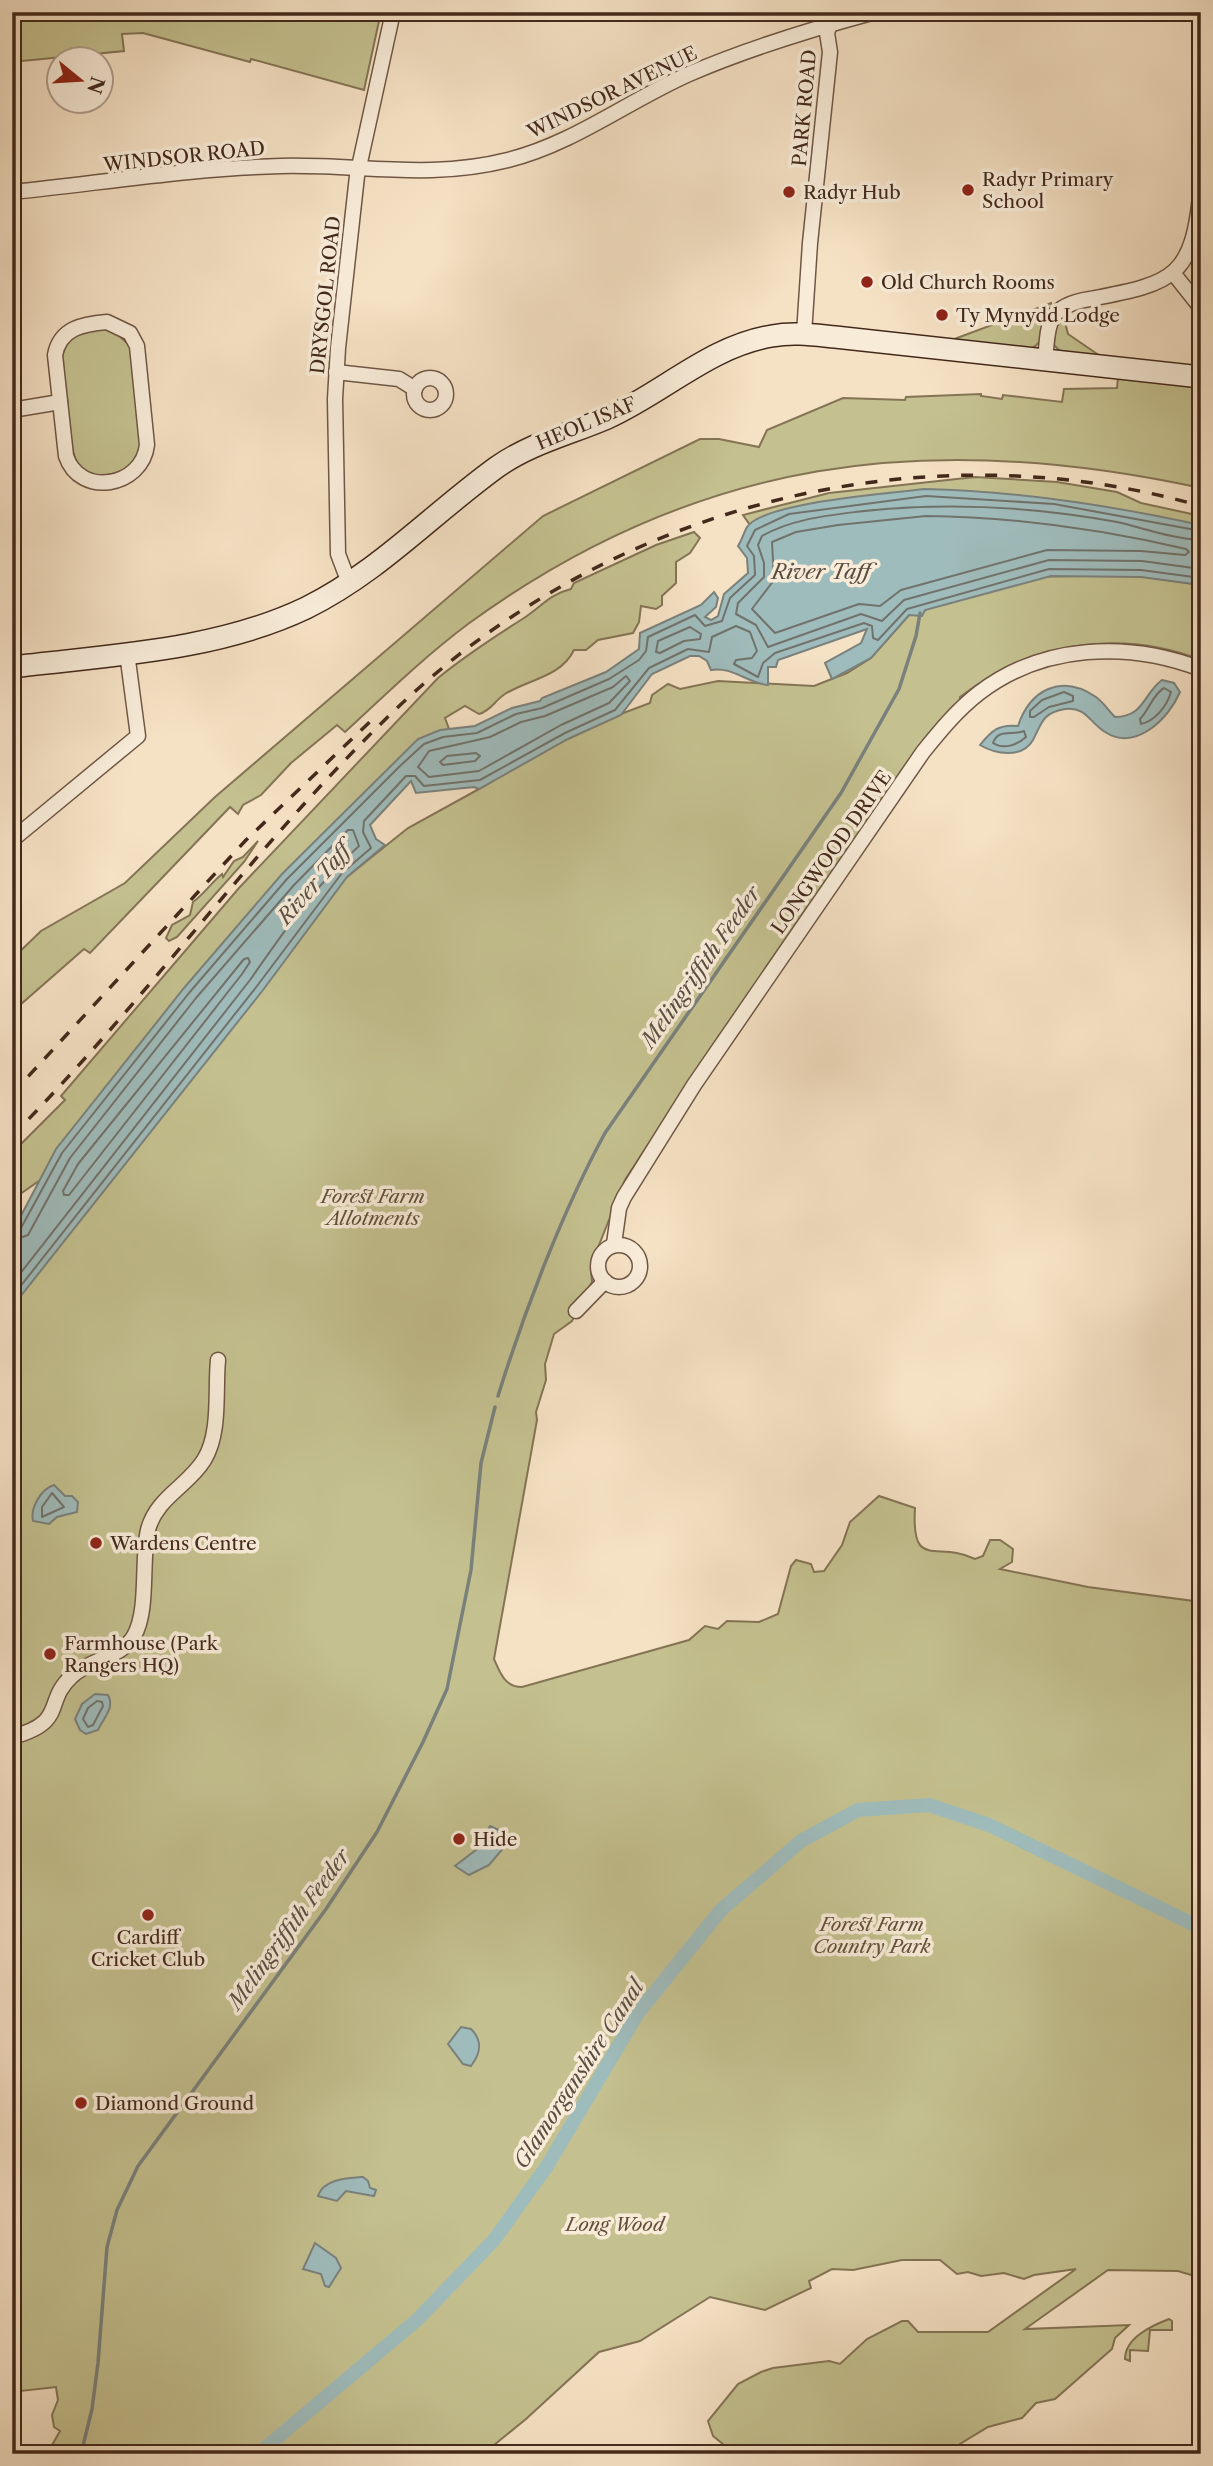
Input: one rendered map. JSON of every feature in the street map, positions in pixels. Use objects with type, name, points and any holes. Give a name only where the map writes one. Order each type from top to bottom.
[{"type":"main road","name":"HEOL ISAF","points":[[12,667],[127,653],[243,631],[285,617],[381,563],[482,478],[527,449],[618,412],[728,349],[773,335],[804,334],[1201,377]]},
{"type":"street","name":"DRYSGOL ROAD","points":[[349,583],[338,554],[336,372],[359,169],[393,12]]},
{"type":"street","name":"WINDSOR AVENUE","points":[[359,169],[444,171],[519,157],[567,138],[689,74],[832,18],[875,12]]},
{"type":"street","points":[[1042,12],[1067,12]]},
{"type":"street","name":"PARK ROAD","points":[[804,334],[812,223],[830,52],[827,33],[832,18]]},
{"type":"street","name":"WINDSOR ROAD","points":[[12,192],[263,166],[359,169]]},
{"type":"street","points":[[1045,359],[1050,324],[1060,310],[1078,301],[1146,288],[1174,274],[1190,249],[1201,186]]},
{"type":"street","points":[[1174,274],[1201,309]]},
{"type":"street","points":[[107,323],[130,333],[138,352],[147,445],[141,466],[129,476],[111,481],[94,481],[80,476],[66,456],[60,402],[55,355],[64,336],[76,327],[107,323]]},
{"type":"street","points":[[336,372],[399,379],[415,389]]},
{"type":"street","points":[[12,410],[60,402]]},
{"type":"street","name":"LONGWOOD DRIVE","points":[[605,1281],[598,1269],[598,1259],[607,1247],[614,1244],[619,1208],[624,1197],[694,1085],[923,752],[960,710],[979,693],[1010,674],[1040,662],[1084,651],[1146,654],[1201,670]]},
{"type":"street","points":[[12,840],[138,736],[127,653]]},
{"type":"street","points":[[576,1311],[605,1281],[611,1286],[625,1287],[632,1284],[640,1271],[635,1251],[622,1244],[614,1244]]},
{"type":"street","points":[[12,1737],[30,1732],[47,1721],[70,1678],[127,1646],[137,1631],[149,1528],[164,1500],[197,1469],[208,1453],[214,1427],[218,1360]]},
{"type":"green space","points":[[12,12],[381,12],[364,90],[143,33],[122,34],[124,51],[116,52],[116,46],[46,46],[46,59],[12,62]]},
{"type":"green space","points":[[1051,303],[1047,329],[1031,349],[949,341]]},
{"type":"green space","points":[[1071,310],[1065,322],[1068,334],[1100,356],[1062,353],[1054,345],[1055,328]]},
{"type":"green space","points":[[103,328],[113,330],[130,346],[142,445],[132,467],[101,476],[90,475],[83,470],[73,452],[61,362],[66,347],[74,337]]},
{"type":"green space","points":[[1118,377],[1201,384],[1201,488],[1101,470],[1004,461],[909,461],[818,471],[729,492],[641,524],[554,568],[468,624],[420,663],[345,732],[337,725],[291,763],[261,795],[243,805],[238,814],[230,807],[90,953],[84,949],[12,1012],[12,959],[41,931],[125,883],[215,797],[543,516],[700,439],[719,439],[759,447],[767,430],[843,398],[905,400],[906,397],[981,394],[1002,399],[1003,395],[1062,402],[1064,389],[1117,388]]},
{"type":"green space","points":[[975,477],[1057,482],[1117,492],[1141,503],[1201,516],[1201,534],[780,513],[750,525],[743,515],[829,493]]},
{"type":"green space","points":[[694,532],[700,538],[690,553],[676,562],[676,583],[662,596],[662,605],[656,609],[641,606],[639,622],[633,633],[598,640],[586,650],[574,650],[553,672],[505,694],[483,713],[479,714],[465,706],[445,718],[449,729],[417,753],[46,1176],[16,1197],[12,1213],[12,1153],[65,1100],[61,1096],[239,888],[438,678],[551,597],[571,589],[574,583],[656,545]]},
{"type":"green space","name":"Forest Farm Country Park","points":[[1093,569],[1201,585],[1201,660],[1170,650],[1138,645],[1107,643],[1076,646],[1045,653],[1016,664],[960,697],[960,704],[692,1077],[625,1180],[597,1250],[591,1270],[592,1282],[572,1321],[554,1334],[545,1364],[546,1380],[536,1412],[537,1420],[494,1659],[507,1682],[522,1687],[689,1640],[705,1626],[718,1629],[727,1621],[759,1622],[778,1614],[791,1566],[796,1560],[811,1564],[814,1572],[824,1571],[842,1545],[850,1522],[879,1496],[915,1508],[917,1540],[922,1547],[929,1550],[961,1554],[975,1559],[983,1556],[990,1540],[1000,1540],[1013,1549],[1012,1562],[1000,1569],[1088,1587],[1201,1602],[1201,2278],[1178,2271],[1108,2270],[1025,2329],[1129,2325],[1115,2338],[1112,2349],[1055,2399],[1036,2403],[1022,2418],[988,2427],[960,2444],[963,2454],[727,2454],[729,2449],[713,2436],[708,2421],[738,2384],[761,2372],[829,2361],[840,2364],[867,2339],[902,2321],[908,2321],[918,2332],[988,2332],[1076,2269],[1024,2279],[1004,2273],[981,2276],[968,2272],[957,2274],[940,2260],[902,2260],[853,2270],[832,2269],[809,2281],[811,2288],[765,2310],[710,2297],[640,2341],[599,2352],[526,2419],[483,2454],[47,2454],[60,2431],[54,2427],[52,2415],[58,2400],[56,2387],[12,2392],[12,1294],[215,1049],[323,896],[408,828],[493,781],[496,774],[573,732],[650,703],[652,695],[668,684],[680,689],[718,681],[814,686],[847,673],[871,658],[909,615],[925,610],[980,577],[1086,576]]},
{"type":"green space","points":[[258,841],[244,862],[177,937],[169,941],[166,938],[172,925],[190,915],[193,902],[222,874],[223,877],[234,861],[243,857]]},
{"type":"green space","points":[[1169,2319],[1172,2321],[1172,2330],[1150,2330],[1148,2351],[1130,2350],[1130,2361],[1125,2359],[1134,2339],[1147,2329]]},
{"type":"water","name":"River Taff","points":[[925,489],[1064,500],[1201,525],[1201,585],[1141,577],[1051,576],[925,610],[922,616],[909,615],[871,658],[832,679],[825,663],[861,643],[867,629],[778,660],[776,667],[768,667],[768,685],[726,670],[711,670],[707,661],[699,656],[690,656],[652,674],[621,715],[568,739],[479,789],[474,787],[416,793],[411,781],[370,825],[376,839],[385,845],[347,877],[263,990],[12,1307],[14,1229],[56,1149],[184,988],[282,874],[418,739],[440,730],[475,726],[512,708],[540,701],[606,672],[639,649],[640,633],[701,605],[714,592],[718,598],[716,607],[705,617],[711,620],[718,616],[724,594],[748,573],[747,558],[738,546],[747,527],[758,518],[777,511],[830,500]]},
{"type":"water","points":[[1162,680],[1174,683],[1180,692],[1160,721],[1139,735],[1117,737],[1105,732],[1078,710],[1065,709],[1047,716],[1033,740],[1022,750],[1008,753],[993,751],[980,745],[996,729],[1018,726],[1030,703],[1048,689],[1071,686],[1083,690],[1099,699],[1115,717],[1125,716],[1138,709]]},
{"type":"water","points":[[54,1485],[65,1496],[72,1496],[78,1502],[77,1512],[57,1517],[49,1524],[33,1521],[33,1510],[38,1500],[45,1490]]},
{"type":"water","points":[[95,1694],[108,1695],[110,1704],[98,1730],[86,1734],[80,1730],[75,1719],[82,1704]]},
{"type":"water","points":[[490,1826],[501,1831],[506,1845],[489,1865],[469,1875],[455,1866],[477,1849]]},
{"type":"water","points":[[461,2027],[471,2029],[479,2043],[479,2052],[471,2066],[463,2064],[448,2044]]},
{"type":"water","points":[[363,2177],[370,2188],[376,2190],[374,2196],[346,2191],[337,2201],[318,2196],[330,2183]]},
{"type":"water","points":[[315,2243],[336,2258],[341,2268],[329,2287],[325,2286],[321,2274],[303,2269]]},
{"type":"waterway","name":"Melingriffith Feeder","points":[[498,1396],[546,1262],[574,1195],[605,1133],[841,793],[899,689],[916,636],[920,613]]},
{"type":"waterway","name":"Melingriffith Feeder","points":[[81,2454],[92,2409],[98,2363],[107,2247],[117,2210],[138,2166],[326,1909],[377,1832],[447,1689],[471,1570],[481,1463],[495,1407]]},
{"type":"waterway","name":"Glamorganshire Canal","points":[[258,2454],[417,2320],[494,2240],[547,2166],[638,2013],[721,1910],[801,1841],[858,1810],[929,1805],[989,1825],[1201,1928]]},
{"type":"railway","points":[[12,1136],[109,1031],[296,813],[395,710],[479,640],[571,581],[669,535],[771,502],[878,481],[985,475],[1094,483],[1201,506]]},
{"type":"railway","points":[[12,1094],[246,840],[376,716]]},
{"type":"place","name":"Radyr Primary School","points":[[968,190]]},
{"type":"place","name":"Radyr Hub","points":[[789,192]]},
{"type":"place","name":"Old Church Rooms","points":[[867,282]]},
{"type":"place","name":"Ty Mynydd Lodge","points":[[942,315]]},
{"type":"place","name":"Wardens Centre","points":[[96,1543]]},
{"type":"place","name":"Farmhouse (Park Rangers HQ)","points":[[50,1654]]},
{"type":"place","name":"Hide","points":[[459,1839]]},
{"type":"place","name":"Cardiff Cricket Club","points":[[148,1915]]},
{"type":"place","name":"Diamond Ground","points":[[81,2103]]},
{"type":"park label","name":"Forest Farm Allotments","points":[[373,1207]]},
{"type":"park label","name":"Long Wood","points":[[615,2224]]}]
